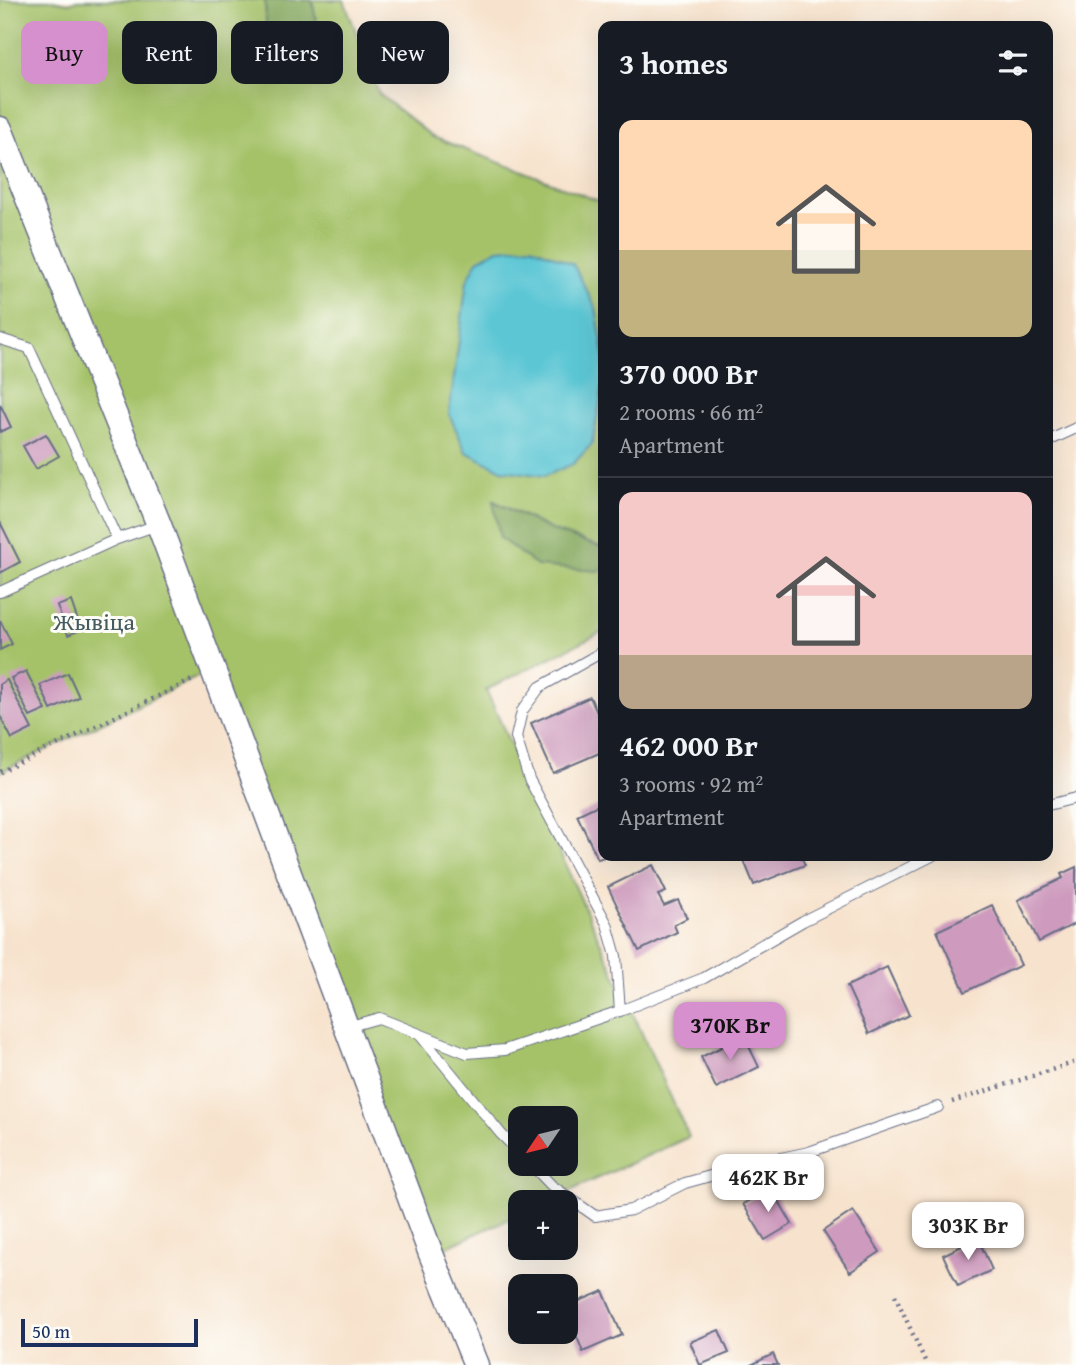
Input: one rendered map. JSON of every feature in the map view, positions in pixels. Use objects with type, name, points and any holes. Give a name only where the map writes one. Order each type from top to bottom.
[{"type":"street","points":[[0,129],[159,525],[431,1254],[476,1365]]},
{"type":"lane","points":[[0,340],[29,348],[117,539]]},
{"type":"lane","points":[[1053,439],[1076,428]]},
{"type":"lane","points":[[0,592],[117,539],[159,525]]},
{"type":"lane","points":[[598,655],[540,687],[522,710],[516,737],[529,779],[607,924],[616,956],[620,1011]]},
{"type":"lane","points":[[1053,804],[1076,799]]},
{"type":"lane","points":[[346,1027],[379,1018],[467,1053],[505,1050],[620,1011],[704,978],[803,921],[922,861]]},
{"type":"lane","points":[[417,1032],[508,1141]]},
{"type":"lane","points":[[542,1176],[596,1216],[631,1210],[685,1183],[809,1152],[938,1107]]},
{"type":"path","points":[[0,772],[213,670]]},
{"type":"path","points":[[938,1107],[1076,1062]]},
{"type":"path","points":[[895,1295],[926,1365]]},
{"type":"green space","name":"Жывіца","points":[[0,0],[51,0],[69,3],[77,0],[265,0],[266,21],[231,21],[231,84],[343,84],[343,21],[316,21],[312,0],[344,0],[357,35],[357,84],[375,84],[379,94],[433,137],[598,201],[598,320],[596,308],[592,444],[598,412],[598,546],[551,530],[494,501],[598,571],[598,634],[486,690],[689,1137],[572,1190],[508,1190],[508,1219],[431,1254],[212,670],[0,772]]},
{"type":"green space","points":[[265,0],[312,0],[316,21],[266,21]]},
{"type":"green space","points":[[493,501],[551,530],[598,546],[598,571],[537,566],[500,538]]},
{"type":"water","points":[[531,246],[573,264],[596,308],[598,412],[592,444],[573,464],[545,476],[502,470],[466,452],[449,414],[467,281],[478,260],[498,249]]},
{"type":"building","points":[[0,404],[11,427],[0,432]]},
{"type":"building","points":[[46,434],[59,456],[36,469],[23,446]]},
{"type":"building","points":[[0,522],[20,562],[0,573]]},
{"type":"building","points":[[71,601],[81,630],[68,635],[57,606]]},
{"type":"building","points":[[0,620],[12,644],[0,650]]},
{"type":"building","points":[[26,671],[46,710],[30,717],[11,678]]},
{"type":"building","points":[[68,673],[79,697],[51,710],[40,685]]},
{"type":"building","points":[[7,680],[32,729],[12,739],[0,716],[0,684]]},
{"type":"building","points":[[590,697],[598,715],[598,754],[553,773],[531,723]]},
{"type":"building","points":[[598,805],[598,859],[577,815]]},
{"type":"building","points":[[744,861],[803,861],[805,865],[754,885]]},
{"type":"building","points":[[653,865],[666,892],[658,895],[664,906],[678,900],[687,918],[674,925],[677,932],[639,951],[608,887]]},
{"type":"building","points":[[1076,867],[1076,923],[1039,942],[1018,900],[1063,878],[1061,874]]},
{"type":"building","points":[[992,905],[1021,965],[965,992],[937,931]]},
{"type":"building","points":[[887,967],[909,1015],[869,1034],[847,986]]},
{"type":"building","points":[[744,1036],[759,1067],[716,1088],[701,1057]]},
{"type":"building","points":[[771,1187],[792,1224],[765,1240],[743,1204]]},
{"type":"building","points":[[853,1211],[880,1252],[850,1272],[823,1231]]},
{"type":"building","points":[[978,1238],[992,1270],[958,1286],[943,1255]]},
{"type":"building","points":[[603,1291],[622,1335],[583,1352],[578,1340],[578,1302]]},
{"type":"building","points":[[719,1330],[729,1353],[700,1365],[690,1342]]},
{"type":"building","points":[[773,1354],[778,1365],[751,1365]]}]
